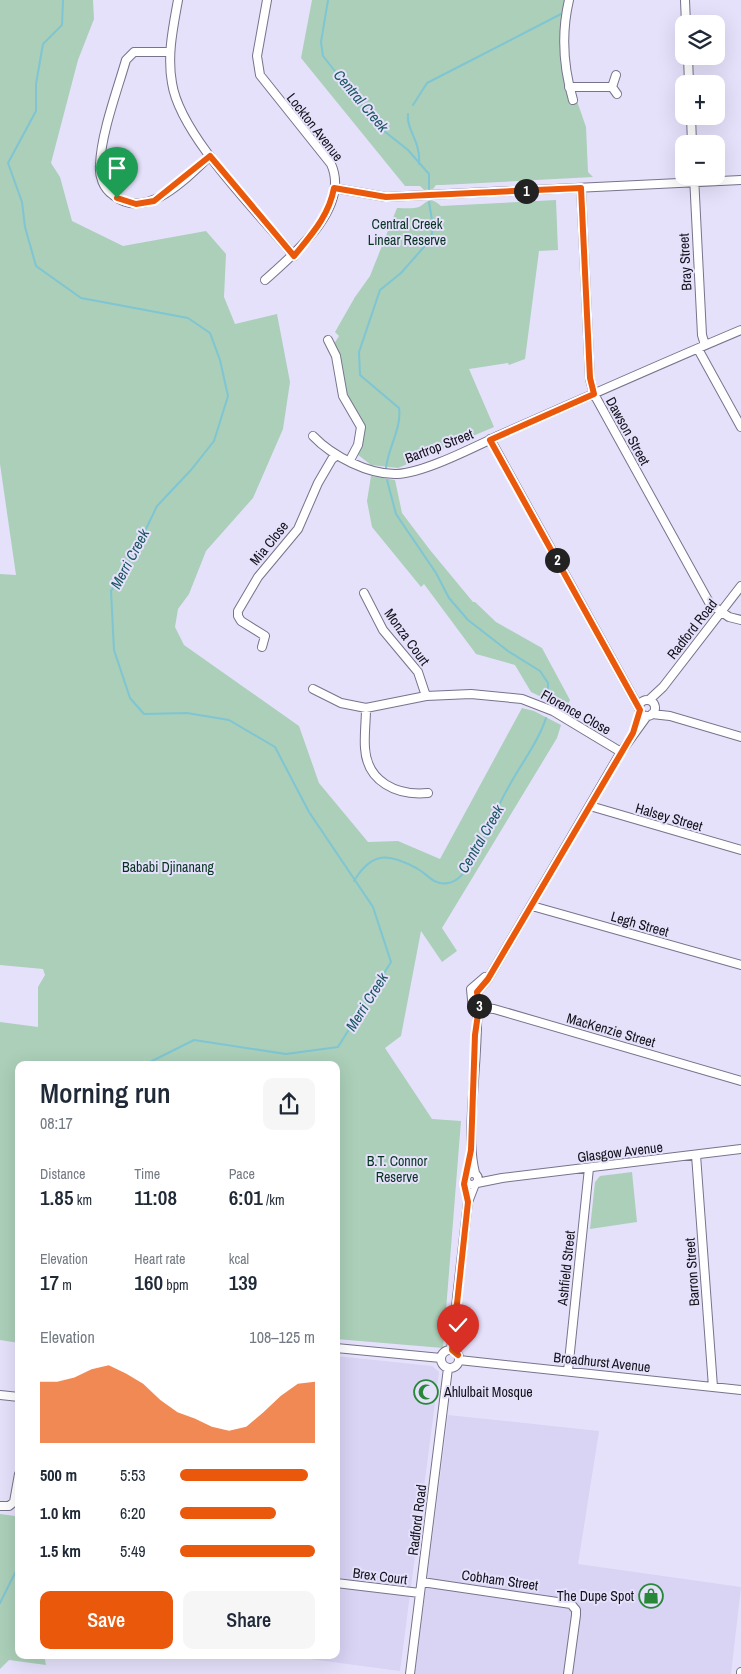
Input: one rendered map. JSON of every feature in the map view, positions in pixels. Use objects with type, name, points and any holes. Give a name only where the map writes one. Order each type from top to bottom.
[{"type":"street","points":[[178,0],[169,52],[172,83],[179,108],[187,125],[210,156],[294,256]]},
{"type":"street","name":"Lockton Avenue","points":[[265,280],[294,256],[323,220],[330,205],[334,188],[334,170],[331,164],[260,75],[257,56],[267,0]]},
{"type":"street","points":[[569,0],[565,16],[563,60],[573,100]]},
{"type":"street","points":[[685,0],[686,15]]},
{"type":"street","points":[[169,52],[134,52],[126,60],[102,146],[101,179],[110,193],[117,198],[126,202],[146,204],[168,191],[210,156]]},
{"type":"street","points":[[616,75],[612,86],[616,94]]},
{"type":"street","points":[[569,88],[612,86]]},
{"type":"street","points":[[725,180],[741,180]]},
{"type":"street","points":[[334,188],[386,197],[581,188],[675,181]]},
{"type":"street","name":"Bray Street","points":[[694,185],[702,334],[701,347],[741,427]]},
{"type":"street","name":"Dawson Street","points":[[581,188],[590,378],[594,394],[710,604],[721,612],[741,620]]},
{"type":"street","name":"Bartrop Street","points":[[313,436],[336,456],[350,460],[366,469],[400,474],[422,468],[490,440],[741,330]]},
{"type":"street","points":[[328,340],[336,356],[344,396],[361,427],[358,445],[350,460]]},
{"type":"street","points":[[490,440],[630,691],[643,705],[652,711],[741,737]]},
{"type":"street","name":"Mia Close","points":[[262,647],[267,636],[241,621],[238,611],[258,577],[298,529],[318,483],[332,459],[336,456]]},
{"type":"street","name":"Radford Road","points":[[633,733],[643,705],[663,687],[741,586]]},
{"type":"street","name":"Monza Court","points":[[364,593],[384,630],[418,672],[426,696]]},
{"type":"street","name":"Radford Road","points":[[468,1202],[464,1184],[471,1150],[477,992],[488,979],[532,906],[621,752],[633,733],[652,711],[663,687]]},
{"type":"street","name":"Florence Close","points":[[313,689],[341,703],[366,708],[426,696],[471,694],[535,703],[553,711],[621,752]]},
{"type":"street","points":[[643,705],[652,711]]},
{"type":"street","points":[[366,708],[365,748],[374,774],[390,788],[401,792],[428,793]]},
{"type":"street","name":"Halsey Street","points":[[590,806],[741,850]]},
{"type":"street","name":"Legh Street","points":[[532,906],[741,965]]},
{"type":"street","name":"MacKenzie Street","points":[[476,1007],[494,1009],[741,1081]]},
{"type":"street","name":"Radford Road","points":[[452,1350],[468,1202],[476,1179],[471,1150]]},
{"type":"street","name":"Glasgow Avenue","points":[[476,1179],[502,1178],[741,1150]]},
{"type":"street","name":"Barron Street","points":[[696,1155],[713,1387]]},
{"type":"street","name":"Ashfield Street","points":[[568,1371],[589,1168]]},
{"type":"street","points":[[466,1178],[470,1173],[476,1179]]},
{"type":"street","points":[[340,1348],[441,1358]]},
{"type":"street","points":[[452,1350],[457,1352],[459,1360],[457,1366],[448,1368],[444,1365],[441,1358],[444,1353],[452,1350]]},
{"type":"street","name":"Broadhurst Avenue","points":[[459,1360],[741,1390]]},
{"type":"street","name":"Radford Road","points":[[410,1674],[448,1368]]},
{"type":"street","points":[[0,1395],[15,1397]]},
{"type":"street","points":[[0,1506],[9,1506],[14,1502],[15,1496]]},
{"type":"street","name":"Cobham Street","points":[[422,1582],[565,1602],[573,1607],[576,1616],[568,1674]]},
{"type":"street","name":"Brex Court","points":[[340,1583],[420,1593]]},
{"type":"shaded area","points":[[340,1356],[432,1366],[439,1372],[400,1671],[310,1659],[340,1659]]},
{"type":"shaded area","points":[[448,1415],[599,1431],[578,1564],[741,1587],[731,1674],[415,1674]]},
{"type":"green space","points":[[0,0],[93,0],[94,19],[78,60],[51,163],[60,177],[72,221],[123,246],[206,231],[226,254],[224,297],[235,324],[277,314],[290,382],[283,429],[253,498],[206,551],[189,594],[178,609],[175,627],[184,645],[299,726],[319,783],[368,842],[398,841],[440,859],[522,708],[534,711],[561,725],[557,738],[442,928],[457,951],[442,962],[421,931],[401,1036],[385,1048],[432,1119],[461,1121],[443,1348],[340,1339],[340,1061],[15,1061],[15,1342],[0,1340],[0,1022],[38,1027],[38,987],[45,975],[43,969],[0,965],[0,574],[16,575],[0,464]]},
{"type":"green space","points":[[312,0],[566,0],[562,25],[565,77],[570,102],[577,101],[586,127],[588,172],[593,177],[436,185],[433,189],[424,190],[420,186],[405,186],[301,58]]},
{"type":"green space","name":"Central Creek Linear Reserve","points":[[431,200],[441,206],[556,200],[558,250],[539,251],[525,359],[509,365],[508,363],[469,369],[494,427],[398,468],[371,465],[357,454],[364,430],[358,414],[348,400],[334,344],[339,336],[335,332],[355,297],[370,276],[397,208],[417,208]]},
{"type":"green space","points":[[371,476],[395,480],[402,513],[473,602],[496,622],[542,648],[570,700],[566,709],[531,692],[515,665],[476,654],[424,584],[421,587],[372,527],[367,501]]},
{"type":"green space","points":[[632,1172],[637,1222],[590,1229],[595,1182],[600,1176]]},
{"type":"green space","points":[[0,1514],[15,1516],[15,1659],[45,1659],[46,1665],[9,1660],[0,1669]]},
{"type":"waterway","name":"Merri Creek","points":[[63,0],[62,25],[43,44],[36,84],[36,111],[8,163],[22,202],[25,227],[36,266],[81,298],[188,318],[210,333],[220,360],[228,396],[214,441],[191,470],[157,506],[134,554],[111,591],[114,650],[130,698],[144,714],[187,713],[229,720],[275,747],[309,812],[373,907],[391,962],[338,1047],[286,1054],[194,1040],[152,1061]]},
{"type":"waterway","name":"Central Creek","points":[[328,0],[321,42],[323,56],[379,127],[408,150],[429,174],[429,189]]},
{"type":"waterway","points":[[413,105],[427,83],[561,14]]},
{"type":"waterway","points":[[408,114],[409,125],[418,149],[419,164]]},
{"type":"waterway","name":"Central Creek","points":[[386,468],[399,423],[399,408],[360,375],[359,352],[380,290],[401,273],[431,239],[433,226],[429,202]]},
{"type":"waterway","name":"Central Creek","points":[[387,480],[396,514],[436,573],[449,598],[468,620],[508,651],[540,671],[548,683],[548,698]]},
{"type":"waterway","name":"Central Creek","points":[[354,881],[368,864],[382,858],[390,858],[408,864],[443,884],[452,882],[460,877],[479,849],[503,796],[534,745],[546,718]]},
{"type":"waterway","name":"Merri Creek","points":[[0,1603],[15,1573]]},
{"type":"place","name":"Ahlulbait Mosque","points":[[426,1392]]},
{"type":"place","name":"The Dupe Spot","points":[[651,1596]]},
{"type":"route","points":[[117,198],[136,204],[146,204],[154,201],[210,156],[294,256],[323,220],[330,205],[334,188],[386,197],[581,188],[590,378],[594,394],[490,440],[640,710],[633,733],[532,906],[488,979],[479,987],[477,992],[479,1007],[475,1035],[471,1150],[464,1184],[468,1202],[461,1250],[452,1350],[457,1352],[458,1355]]},
{"type":"park label","name":"Bababi Djinanang","points":[[168,867]]},
{"type":"park label","name":"B.T. Connor Reserve","points":[[397,1170]]}]
